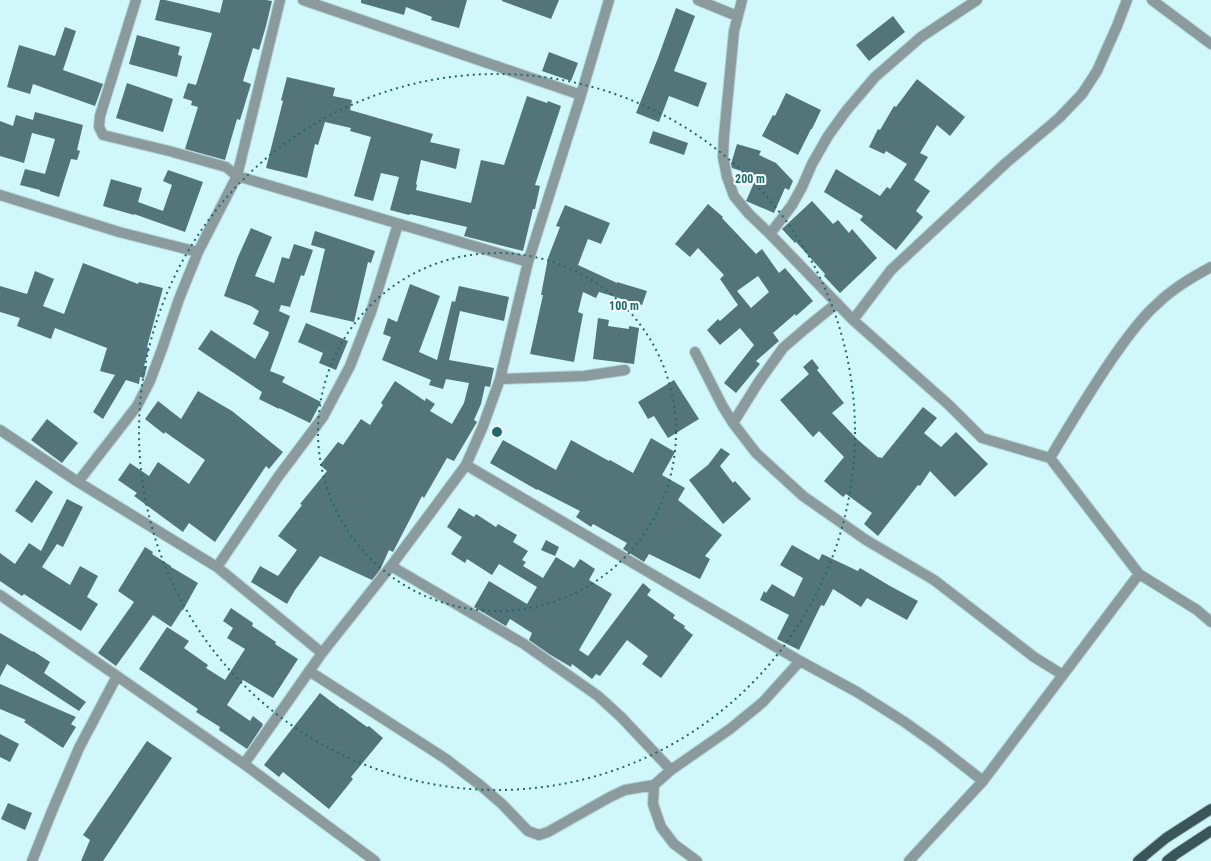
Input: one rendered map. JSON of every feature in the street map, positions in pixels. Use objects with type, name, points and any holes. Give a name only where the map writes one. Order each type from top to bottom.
[{"type":"main road","points":[[1138,861],[1166,838],[1211,809]]},
{"type":"main road","points":[[1167,861],[1211,831]]},
{"type":"street","points":[[136,0],[100,116],[99,127],[103,135],[226,167],[237,176],[528,262]]},
{"type":"street","points":[[78,482],[137,406],[150,381],[179,299],[198,252],[237,176],[280,0]]},
{"type":"street","points":[[303,0],[581,95]]},
{"type":"street","points":[[244,764],[322,653],[391,566],[466,465],[483,426],[500,379],[528,262],[581,95],[609,0]]},
{"type":"street","points":[[698,0],[737,16]]},
{"type":"street","points":[[742,0],[734,31],[723,157],[727,177],[734,196],[749,214],[853,320],[950,406],[982,438],[1050,458],[1139,574],[1197,610],[1211,622]]},
{"type":"street","points":[[770,234],[792,205],[812,164],[828,136],[846,111],[875,77],[921,38],[977,0]]},
{"type":"street","points":[[853,320],[891,270],[1006,163],[1059,118],[1082,94],[1098,71],[1127,0]]},
{"type":"street","points":[[1152,0],[1211,44]]},
{"type":"street","points":[[0,195],[119,232],[198,252]]},
{"type":"street","points":[[217,567],[278,477],[323,417],[350,366],[371,312],[398,224]]},
{"type":"street","points":[[1050,458],[1101,375],[1134,329],[1154,306],[1170,292],[1211,266]]},
{"type":"street","points":[[733,423],[782,348],[837,303]]},
{"type":"street","points":[[695,352],[723,407],[733,423],[756,453],[803,496],[866,540],[934,580],[1034,657],[1063,675]]},
{"type":"street","points":[[500,379],[584,376],[625,370]]},
{"type":"street","points":[[0,430],[78,482],[217,567],[322,653]]},
{"type":"street","points":[[466,465],[800,661],[857,692],[937,744],[983,780]]},
{"type":"street","points":[[391,566],[524,644],[598,696],[621,717],[671,770]]},
{"type":"street","points":[[909,861],[983,780],[1139,574]]},
{"type":"street","points":[[0,595],[244,764],[375,861]]},
{"type":"street","points":[[309,671],[446,759],[502,804],[528,831],[539,835],[548,832],[625,790],[654,785],[671,770],[730,729],[763,702],[800,661]]},
{"type":"street","points":[[32,861],[79,748],[117,676]]},
{"type":"street","points":[[654,785],[653,804],[661,827],[674,844],[698,861]]},
{"type":"building","points":[[160,0],[220,13],[223,0],[272,1],[259,50],[253,48],[243,81],[251,84],[240,120],[237,119],[225,160],[185,149],[198,107],[191,105],[192,101],[183,98],[188,83],[196,85],[212,33],[155,20]]},
{"type":"building","points":[[361,0],[467,0],[459,28],[431,20],[432,17],[406,7],[404,15],[361,3]]},
{"type":"building","points":[[502,0],[559,0],[551,19]]},
{"type":"building","points":[[676,8],[695,16],[674,71],[707,83],[698,107],[669,96],[659,122],[636,113]]},
{"type":"building","points":[[893,16],[905,32],[869,61],[856,45]]},
{"type":"building","points":[[65,27],[76,31],[63,70],[103,84],[95,106],[33,84],[30,94],[7,87],[19,45],[55,56]]},
{"type":"building","points":[[137,35],[180,47],[178,55],[182,56],[177,77],[129,64]]},
{"type":"building","points":[[549,52],[578,63],[571,81],[542,71]]},
{"type":"building","points":[[287,77],[335,88],[333,96],[352,100],[350,110],[433,134],[430,142],[460,149],[456,169],[421,160],[416,190],[471,203],[481,160],[504,165],[527,96],[561,106],[535,185],[540,186],[523,251],[464,236],[467,227],[390,210],[399,177],[381,173],[373,201],[354,196],[371,137],[350,131],[351,128],[325,122],[318,145],[315,144],[307,178],[266,168],[283,101],[281,100]]},
{"type":"building","points":[[917,79],[965,117],[950,136],[937,125],[920,153],[928,157],[914,180],[930,191],[916,211],[923,217],[896,250],[860,220],[863,216],[824,192],[836,169],[880,196],[887,187],[890,189],[907,164],[886,151],[884,154],[869,147],[878,129],[880,130],[894,106],[896,107]]},
{"type":"building","points":[[127,83],[173,99],[163,132],[116,118]]},
{"type":"building","points":[[786,93],[821,110],[798,155],[762,136],[773,115],[775,116]]},
{"type":"building","points":[[35,112],[83,125],[77,150],[80,151],[77,160],[71,159],[59,197],[20,185],[25,169],[45,174],[55,139],[32,133],[24,163],[0,156],[0,121],[13,126],[16,115],[33,120]]},
{"type":"building","points":[[653,131],[688,143],[684,155],[649,143]]},
{"type":"building","points":[[737,144],[761,151],[759,155],[776,163],[793,181],[789,190],[785,188],[774,213],[746,201],[757,176],[732,168],[731,164]]},
{"type":"building","points":[[168,170],[203,182],[185,232],[134,214],[103,206],[111,179],[142,188],[138,202],[163,211],[172,185],[163,181]]},
{"type":"building","points":[[812,201],[833,224],[838,220],[849,233],[852,229],[877,258],[840,293],[796,242],[795,243],[782,229]]},
{"type":"building","points":[[708,204],[723,217],[722,218],[756,254],[762,249],[779,273],[785,268],[813,301],[773,333],[779,341],[756,361],[760,364],[736,393],[724,383],[754,345],[740,328],[720,345],[707,330],[718,319],[720,321],[738,305],[720,279],[724,275],[698,248],[690,257],[675,244]],"holes":[[[758,276],[769,292],[751,308],[737,291]]]},
{"type":"building","points":[[565,205],[610,223],[601,244],[588,239],[578,265],[617,283],[647,291],[642,305],[599,292],[596,298],[583,292],[578,312],[583,314],[574,362],[530,354],[543,295],[541,295],[548,258],[560,227],[556,226]]},
{"type":"building","points":[[251,228],[272,237],[255,276],[274,283],[282,257],[289,259],[294,244],[313,250],[304,276],[301,275],[290,307],[281,305],[279,311],[290,316],[270,371],[285,377],[282,382],[321,402],[310,423],[259,399],[262,392],[198,349],[211,330],[255,359],[268,336],[269,332],[253,324],[259,311],[251,306],[224,296],[238,257]]},
{"type":"building","points":[[315,231],[375,251],[371,263],[368,262],[354,322],[310,312],[325,249],[311,245]]},
{"type":"building","points":[[83,263],[138,284],[139,282],[163,288],[147,347],[149,348],[144,366],[147,366],[144,378],[140,377],[139,384],[126,380],[103,419],[93,412],[115,375],[100,371],[107,348],[55,328],[51,339],[17,326],[20,318],[0,312],[0,286],[27,294],[35,271],[54,279],[43,306],[64,314]]},
{"type":"building","points":[[410,284],[440,296],[419,352],[437,360],[452,301],[455,302],[459,286],[509,297],[504,321],[460,311],[449,360],[494,368],[490,387],[485,386],[481,404],[474,420],[477,422],[454,461],[447,458],[424,498],[422,496],[393,552],[389,550],[380,570],[372,580],[320,556],[295,590],[287,604],[251,582],[260,566],[278,576],[297,550],[278,536],[302,505],[300,504],[327,471],[320,465],[338,442],[343,445],[361,419],[370,425],[383,405],[381,403],[395,381],[425,401],[426,398],[435,404],[430,411],[452,424],[464,403],[469,383],[446,379],[443,389],[429,385],[431,380],[382,360],[391,337],[383,334],[388,318],[397,322]]},
{"type":"building","points":[[598,318],[609,320],[608,326],[629,329],[629,326],[639,328],[634,364],[593,359]]},
{"type":"building","points":[[306,323],[348,341],[336,370],[319,363],[323,353],[298,342]]},
{"type":"building","points":[[812,359],[819,368],[817,370],[844,403],[832,413],[858,440],[879,458],[882,458],[923,407],[937,418],[924,433],[941,447],[956,432],[988,464],[955,497],[930,471],[920,486],[918,485],[878,536],[864,524],[872,513],[846,494],[843,497],[824,481],[844,457],[819,431],[813,437],[780,400],[809,374],[803,367]]},
{"type":"building","points":[[674,380],[699,419],[668,438],[654,416],[648,419],[638,402]]},
{"type":"building","points":[[198,391],[232,411],[283,452],[269,469],[266,466],[215,542],[189,523],[183,532],[134,496],[137,493],[118,480],[130,463],[149,476],[158,462],[189,484],[205,460],[165,432],[164,434],[145,419],[158,401],[181,419]]},
{"type":"building","points":[[47,419],[78,443],[62,463],[31,440]]},
{"type":"building","points":[[651,438],[675,452],[662,475],[685,488],[678,500],[722,535],[705,556],[710,559],[700,579],[649,554],[644,562],[623,549],[627,543],[593,524],[591,527],[576,517],[580,511],[537,490],[490,463],[503,440],[556,470],[571,440],[633,473]]},
{"type":"building","points":[[721,448],[730,454],[720,466],[733,483],[735,481],[751,499],[723,524],[689,480],[708,465]]},
{"type":"building","points":[[36,480],[53,492],[32,523],[15,511]]},
{"type":"building","points":[[67,499],[83,507],[63,547],[57,544],[42,567],[70,585],[80,566],[98,576],[87,597],[98,604],[81,631],[24,594],[22,596],[0,581],[0,553],[15,564],[29,543],[41,551]]},
{"type":"building","points":[[459,508],[474,517],[476,514],[496,527],[498,524],[517,535],[513,542],[528,551],[522,560],[526,562],[523,566],[543,578],[556,557],[574,568],[580,559],[595,569],[589,580],[612,594],[579,650],[588,656],[643,583],[651,590],[647,595],[675,615],[673,618],[685,626],[684,628],[693,635],[661,678],[642,664],[648,656],[627,640],[600,676],[596,674],[592,679],[572,664],[571,667],[529,640],[532,633],[510,619],[506,626],[474,607],[489,581],[527,604],[537,587],[499,564],[492,575],[467,559],[465,563],[451,554],[462,537],[447,527]]},
{"type":"building","points":[[546,540],[559,547],[555,556],[541,550]]},
{"type":"building","points":[[792,545],[819,560],[822,554],[858,571],[860,568],[918,601],[907,620],[867,598],[861,607],[833,589],[824,606],[821,605],[799,650],[777,639],[789,615],[760,600],[764,591],[766,593],[772,584],[794,597],[803,578],[780,565]]},
{"type":"building","points":[[145,547],[153,552],[152,554],[171,567],[198,583],[183,610],[171,627],[153,615],[116,666],[98,653],[134,602],[118,591]]},
{"type":"building","points":[[231,608],[253,623],[252,626],[276,642],[275,644],[298,659],[273,698],[243,680],[227,705],[250,721],[253,716],[263,724],[247,749],[219,730],[220,727],[196,712],[198,709],[139,669],[167,627],[189,641],[184,648],[208,665],[206,668],[225,680],[245,649],[227,638],[233,628],[223,621]]},
{"type":"building","points":[[0,633],[50,662],[44,673],[86,702],[79,711],[7,664],[0,677]]},
{"type":"building","points":[[0,684],[76,717],[71,724],[76,727],[63,748],[24,722],[26,720],[0,709]]},
{"type":"building","points":[[320,693],[367,727],[369,726],[383,738],[351,777],[353,779],[329,809],[283,772],[279,777],[264,765]]},
{"type":"building","points":[[0,734],[19,744],[10,762],[0,757]]},
{"type":"building","points":[[147,741],[172,758],[103,861],[81,861],[90,840],[83,835]]},
{"type":"building","points":[[8,803],[32,813],[25,830],[1,819]]}]
